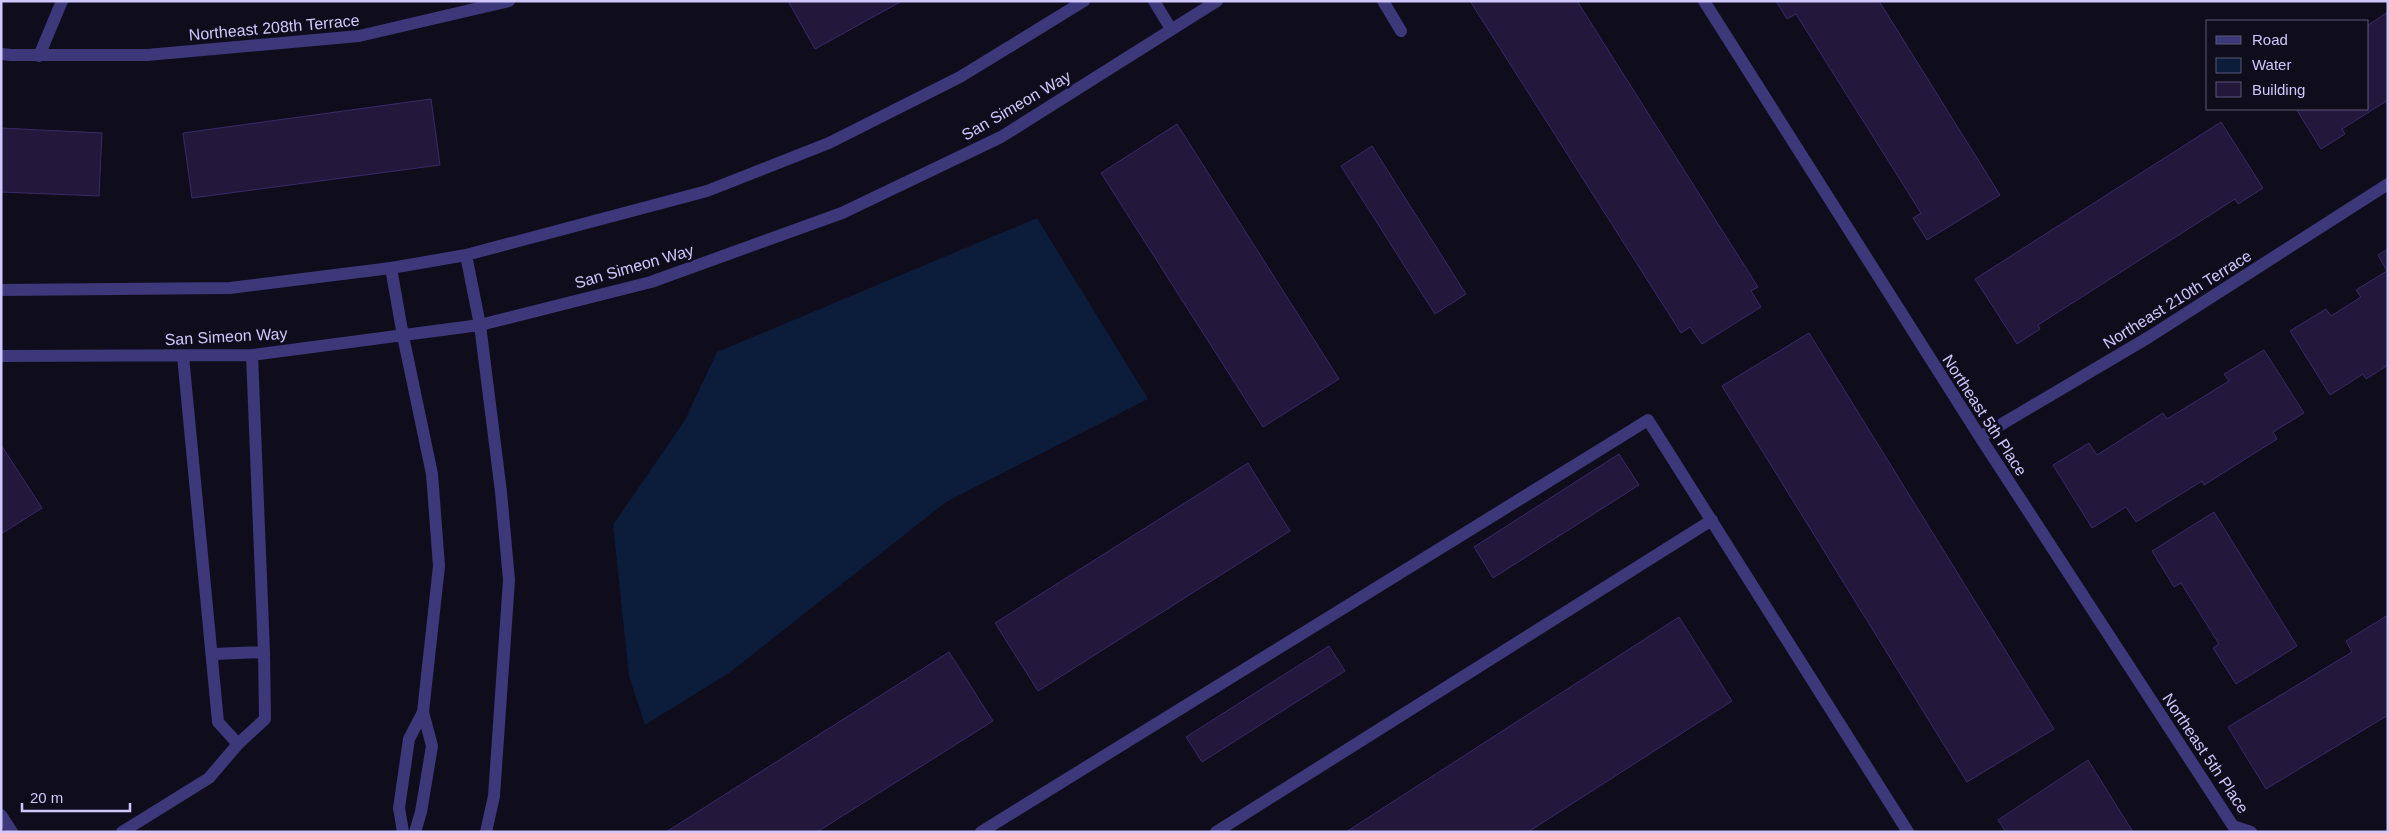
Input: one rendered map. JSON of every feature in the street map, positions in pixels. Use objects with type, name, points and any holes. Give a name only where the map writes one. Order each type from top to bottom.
[{"type":"street","points":[[39,56],[62,1]]},
{"type":"street","name":"Northeast 208th Terrace","points":[[1,54],[39,56],[147,55],[359,36],[509,1]]},
{"type":"street","points":[[1,290],[230,288],[391,268],[466,255],[707,191],[829,143],[960,77],[1084,1]]},
{"type":"street","points":[[1154,1],[1171,29]]},
{"type":"street","name":"San Simeon Way","points":[[1,356],[252,354],[480,325],[651,282],[842,213],[1002,137],[1217,1]]},
{"type":"street","points":[[1382,1],[1401,31]]},
{"type":"street","name":"Northeast 5th Place","points":[[1704,1],[1980,437],[2233,826],[2251,832]]},
{"type":"street","name":"Northeast 210th Terrace","points":[[1980,437],[2149,337],[2388,184]]},
{"type":"street","points":[[466,255],[480,325],[501,492],[509,580],[494,796],[486,832]]},
{"type":"street","points":[[391,268],[403,336],[432,474],[439,566],[423,712],[432,746],[421,812],[414,832]]},
{"type":"street","points":[[122,832],[209,778],[238,744],[265,719],[252,354]]},
{"type":"street","points":[[183,356],[218,722],[238,744]]},
{"type":"street","points":[[981,832],[1648,420],[1908,832]]},
{"type":"street","points":[[1216,832],[1712,520]]},
{"type":"street","points":[[213,654],[264,652]]},
{"type":"street","points":[[403,832],[399,808],[409,739],[423,712]]},
{"type":"street","points":[[1,815],[12,832]]},
{"type":"water","points":[[1037,218],[1148,399],[946,502],[729,673],[645,725],[629,676],[613,525],[685,420],[717,352]]},
{"type":"building","points":[[788,1],[902,1],[815,49]]},
{"type":"building","points":[[1470,1],[1577,1],[1758,287],[1751,291],[1761,307],[1702,344],[1690,327],[1681,333]]},
{"type":"building","points":[[1776,1],[1879,1],[2000,195],[1927,240],[1913,218],[1921,213],[1796,14],[1787,19]]},
{"type":"building","points":[[2388,12],[2388,100],[2342,129],[2345,134],[2321,149],[2297,110],[2369,110],[2369,24]]},
{"type":"building","points":[[431,99],[440,165],[192,198],[183,133]]},
{"type":"building","points":[[2221,122],[2263,188],[2238,204],[2235,199],[2038,325],[2040,329],[2017,344],[1975,279]]},
{"type":"building","points":[[1177,124],[1339,379],[1263,427],[1101,173]]},
{"type":"building","points":[[1,128],[102,133],[99,196],[1,192]]},
{"type":"building","points":[[1372,146],[1466,294],[1435,314],[1341,166]]},
{"type":"building","points":[[2388,249],[2388,365],[2366,379],[2363,374],[2330,395],[2290,331],[2326,309],[2331,316],[2361,297],[2356,290],[2387,271],[2378,255]]},
{"type":"building","points":[[1809,333],[2054,729],[1967,782],[1722,386]]},
{"type":"building","points":[[2264,350],[2304,413],[2273,432],[2277,439],[2204,485],[2202,481],[2136,522],[2126,507],[2092,528],[2053,465],[2089,443],[2097,455],[2163,413],[2167,419],[2229,381],[2224,374]]},
{"type":"building","points":[[1,445],[42,508],[1,534]]},
{"type":"building","points":[[1619,454],[1639,485],[1493,578],[1474,547]]},
{"type":"building","points":[[1248,463],[1290,531],[1038,691],[995,623]]},
{"type":"building","points":[[2214,512],[2297,646],[2236,684],[2213,648],[2219,644],[2181,583],[2174,587],[2152,551]]},
{"type":"building","points":[[2388,615],[2388,715],[2266,789],[2228,727],[2352,652],[2346,641]]},
{"type":"building","points":[[1679,617],[1732,701],[1528,832],[1346,832]]},
{"type":"building","points":[[1329,646],[1345,671],[1202,762],[1186,737]]},
{"type":"building","points":[[949,652],[993,721],[817,832],[666,832]]},
{"type":"building","points":[[2088,760],[2133,832],[2006,832],[1998,820]]}]
